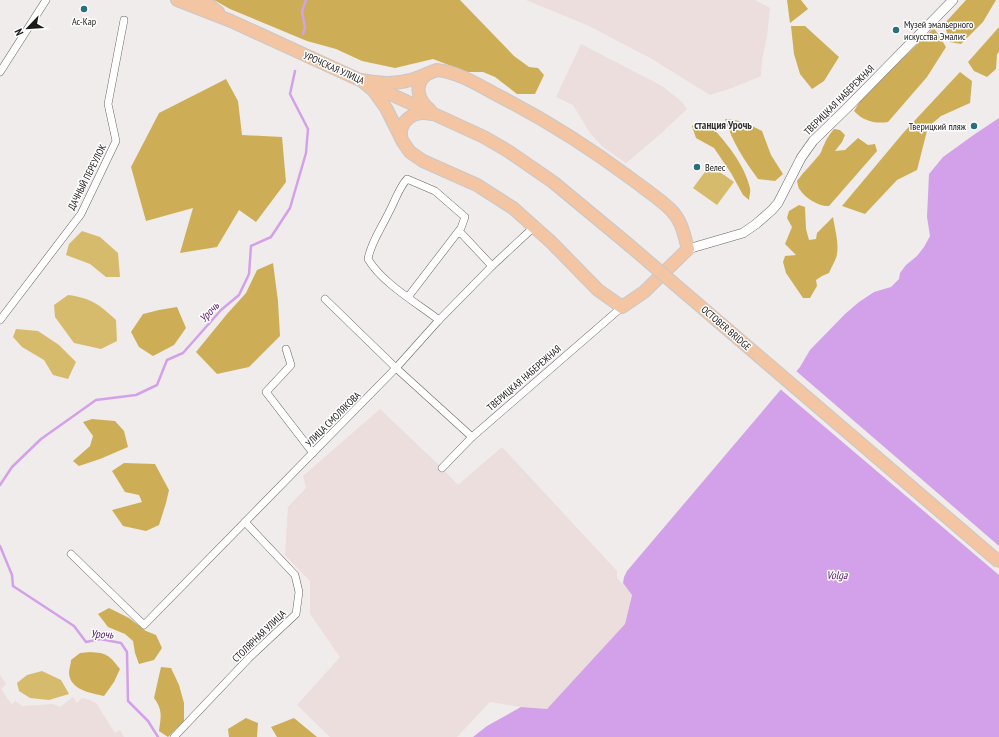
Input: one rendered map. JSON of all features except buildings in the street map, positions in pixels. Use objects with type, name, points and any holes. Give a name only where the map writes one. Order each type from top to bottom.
[{"type":"main road","name":"УРОЧСКАЯ УЛИЦА","points":[[177,0],[231,21],[438,115]]},
{"type":"main road","name":"УРОЧСКАЯ УЛИЦА","points":[[202,0],[231,21]]},
{"type":"main road","points":[[444,71],[472,81],[584,144],[629,177],[672,211],[681,224],[688,249],[644,292],[622,307],[594,286],[535,226],[513,208],[477,185],[416,156],[403,142],[386,108],[373,90],[361,80],[376,83],[395,83],[409,80],[431,72],[444,71]]},
{"type":"main road","points":[[431,72],[421,79],[418,90],[422,102],[438,115]]},
{"type":"main road","points":[[403,142],[401,131],[402,126],[409,117],[421,113],[438,115]]},
{"type":"main road","name":"OCTOBER BRIDGE","points":[[438,115],[484,137],[533,167],[573,198],[999,562]]},
{"type":"street","points":[[0,72],[46,0]]},
{"type":"street","name":"ТВЕРИЦКАЯ НАБЕРЕЖНАЯ","points":[[688,249],[743,233],[772,210],[778,203],[801,158],[813,141],[953,0]]},
{"type":"street","name":"ДАЧНЫЙ ПЕРЕУЛОК","points":[[0,320],[81,214],[116,141],[108,104],[124,20]]},
{"type":"street","points":[[408,296],[458,233],[465,218],[435,191],[407,179],[401,186],[389,213],[370,247],[368,259],[373,267],[387,281],[439,320]]},
{"type":"street","name":"УЛИЦА СМОЛЯКОВА","points":[[71,554],[144,625],[396,368],[439,320],[492,266],[535,226]]},
{"type":"street","points":[[458,233],[462,234],[492,266]]},
{"type":"street","points":[[324,299],[396,368],[472,437]]},
{"type":"street","name":"ТВЕРИЦКАЯ НАБЕРЕЖНАЯ","points":[[442,468],[472,437],[622,307]]},
{"type":"street","points":[[286,349],[291,365],[266,392],[313,453]]},
{"type":"street","name":"СТОЛЯРНАЯ УЛИЦА","points":[[174,737],[249,658],[296,614],[299,592],[295,575],[245,522]]},
{"type":"shaded area","points":[[214,0],[460,0],[514,56],[529,67],[538,68],[544,75],[535,94],[517,94],[495,77],[483,72],[467,72],[433,59],[395,68],[362,61],[336,49],[307,41],[230,9]]},
{"type":"shaded area","points":[[526,0],[755,0],[770,8],[767,37],[762,59],[761,76],[710,95],[652,59],[589,26]]},
{"type":"shaded area","points":[[787,0],[801,0],[808,9],[790,23]]},
{"type":"shaded area","points":[[966,0],[996,0],[983,22],[961,44],[950,42],[944,24]]},
{"type":"shaded area","points":[[791,26],[805,26],[839,57],[824,81],[812,89],[800,74],[794,54]]},
{"type":"shaded area","points":[[999,27],[999,52],[997,54],[996,69],[987,77],[974,71],[968,62]]},
{"type":"shaded area","points":[[934,28],[946,47],[927,77],[888,122],[878,123],[870,121],[861,117],[854,111],[862,98]]},
{"type":"shaded area","points":[[581,44],[662,86],[682,102],[687,109],[626,163],[603,147],[590,133],[573,105],[556,97]]},
{"type":"shaded area","points":[[960,72],[972,81],[970,103],[941,116],[928,127],[917,170],[897,180],[865,214],[842,206],[904,132]]},
{"type":"shaded area","points":[[226,79],[238,101],[242,135],[282,137],[286,182],[256,222],[239,210],[217,247],[180,253],[193,208],[146,221],[131,167],[159,113]]},
{"type":"shaded area","points":[[725,119],[740,121],[762,131],[771,155],[783,174],[775,181],[758,179],[739,150]]},
{"type":"shaded area","points":[[697,122],[708,123],[721,137],[739,161],[750,190],[749,200],[743,195],[731,173],[714,148],[696,138],[692,126]]},
{"type":"shaded area","points":[[834,129],[840,130],[845,135],[835,151],[845,150],[858,138],[868,145],[875,144],[877,151],[829,206],[825,206],[805,196],[799,189],[797,181],[820,154],[827,139]]},
{"type":"shaded area","points":[[710,165],[734,182],[717,205],[693,188]]},
{"type":"shaded area","points":[[799,205],[805,207],[806,229],[809,240],[816,239],[817,233],[833,217],[837,238],[838,248],[835,260],[829,273],[816,280],[817,286],[810,298],[803,298],[786,273],[783,262],[785,256],[796,255],[785,244],[792,227],[787,218],[789,211]]},
{"type":"shaded area","points":[[82,231],[100,237],[118,253],[120,277],[106,277],[90,264],[66,255],[69,244]]},
{"type":"shaded area","points":[[273,263],[278,301],[280,336],[249,367],[217,374],[196,352],[246,293],[257,270]]},
{"type":"shaded area","points":[[68,295],[83,298],[95,303],[116,320],[117,341],[101,349],[74,343],[55,317],[54,305]]},
{"type":"shaded area","points":[[177,307],[186,328],[174,345],[153,356],[139,347],[131,332],[143,314]]},
{"type":"shaded area","points":[[16,329],[38,331],[59,345],[76,362],[68,379],[53,375],[44,360],[22,347],[13,337]]},
{"type":"shaded area","points":[[380,409],[458,485],[502,447],[617,571],[617,578],[632,593],[625,624],[547,709],[490,702],[457,737],[330,737],[297,705],[340,657],[310,614],[310,581],[285,555],[288,507],[306,488],[303,476]]},
{"type":"shaded area","points":[[92,419],[115,421],[124,431],[128,447],[79,466],[73,461],[90,446],[93,436],[83,422]]},
{"type":"shaded area","points":[[124,463],[155,464],[169,490],[159,525],[146,531],[123,526],[112,510],[142,502],[139,495],[125,492],[112,471]]},
{"type":"shaded area","points":[[109,608],[129,618],[146,631],[156,635],[162,648],[154,660],[139,664],[133,641],[125,634],[108,627],[98,614]]},
{"type":"shaded area","points":[[90,652],[104,654],[120,669],[114,682],[104,696],[82,690],[70,679],[69,673],[71,660],[80,653]]},
{"type":"shaded area","points":[[161,667],[171,668],[179,685],[184,703],[184,721],[168,737],[159,731],[161,718],[160,710],[154,698]]},
{"type":"shaded area","points":[[42,671],[61,680],[69,694],[49,700],[30,698],[19,691],[17,683],[27,675]]},
{"type":"shaded area","points":[[0,675],[6,684],[1,689],[12,705],[15,701],[22,706],[53,704],[60,707],[73,697],[77,703],[82,698],[90,700],[96,703],[115,733],[120,730],[124,737],[0,737]]},
{"type":"shaded area","points":[[246,718],[258,723],[257,737],[229,737],[228,729]]},
{"type":"shaded area","points":[[294,718],[317,737],[277,737],[271,727]]},
{"type":"water","name":"Volga","points":[[999,118],[999,737],[473,737],[487,726],[521,707],[547,709],[625,624],[632,595],[623,583],[627,571],[800,367],[810,350],[845,314],[859,302],[874,292],[891,287],[899,279],[900,273],[906,265],[917,256],[930,236],[927,217],[929,174],[943,157]]},
{"type":"pier","points":[[795,370],[999,546],[999,575],[779,388]]},
{"type":"waterway","name":"Урочь","points":[[303,34],[305,27],[302,12],[306,0]]},
{"type":"waterway","name":"Урочь","points":[[0,485],[12,467],[41,439],[96,400],[136,395],[157,385],[167,360],[183,353],[221,310],[239,295],[249,274],[251,246],[271,237],[290,208],[306,153],[308,129],[290,94],[295,71]]},
{"type":"waterway","name":"Урочь","points":[[0,546],[12,575],[13,586],[74,626],[86,642],[100,639],[121,643],[127,652],[128,701],[148,721],[158,737]]},
{"type":"place","name":"Ас-Кар","points":[[84,9]]},
{"type":"place","name":"Музей эмальерного искусства Эмалис","points":[[896,30]]},
{"type":"place","name":"Тверицкий пляж","points":[[974,126]]},
{"type":"place","name":"Велес","points":[[697,167]]},
{"type":"district","name":"станция Урочь","points":[[723,125]]}]
